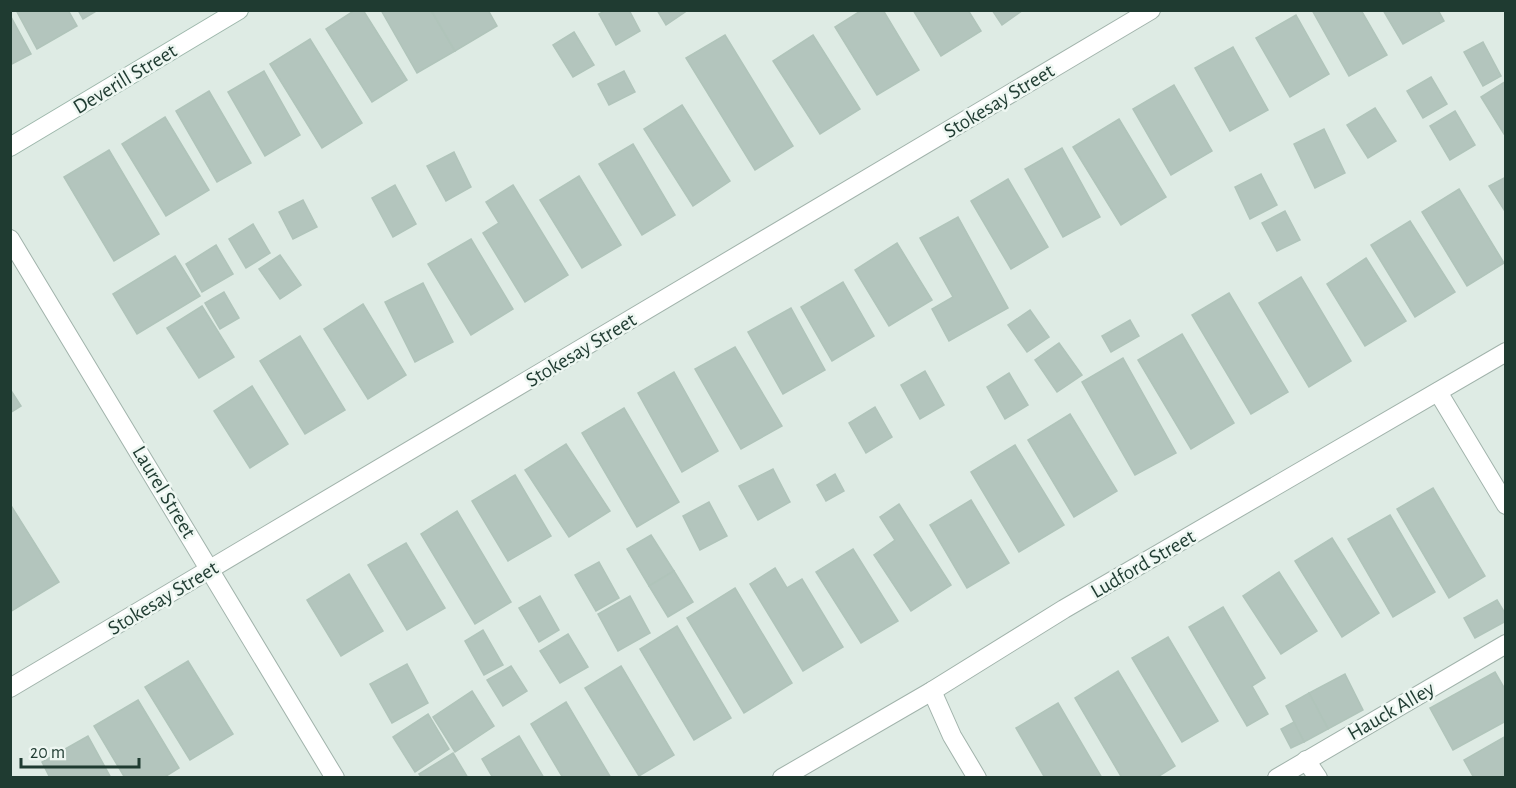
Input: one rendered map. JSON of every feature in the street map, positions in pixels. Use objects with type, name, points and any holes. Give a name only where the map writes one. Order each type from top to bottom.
[{"type":"street","name":"Deverill Street","points":[[10,147],[239,10]]},
{"type":"street","name":"Stokesay Street","points":[[10,688],[1151,10]]},
{"type":"street","name":"Laurel Street","points":[[10,239],[335,777]]},
{"type":"street","name":"Ludford Street","points":[[782,777],[932,691],[1064,609],[1506,352]]},
{"type":"street","points":[[1438,392],[1506,505]]},
{"type":"street","name":"Hauck Alley","points":[[1277,777],[1506,644]]},
{"type":"street","points":[[932,691],[952,736],[977,777]]},
{"type":"street","points":[[1306,760],[1318,777]]},
{"type":"building","points":[[16,10],[68,10],[77,26],[37,49]]},
{"type":"building","points":[[78,10],[98,10],[83,19]]},
{"type":"building","points":[[355,10],[363,10],[407,80],[372,102],[326,29]]},
{"type":"building","points":[[381,10],[431,10],[455,51],[417,73]]},
{"type":"building","points":[[431,10],[488,10],[497,26],[455,51]]},
{"type":"building","points":[[606,10],[629,10],[640,31],[616,45],[599,14]]},
{"type":"building","points":[[657,10],[688,10],[666,25]]},
{"type":"building","points":[[862,10],[883,10],[919,70],[877,95],[835,27]]},
{"type":"building","points":[[913,10],[968,10],[981,31],[941,56]]},
{"type":"building","points":[[992,10],[1023,10],[1002,25]]},
{"type":"building","points":[[1312,10],[1361,10],[1387,55],[1349,76]]},
{"type":"building","points":[[1383,10],[1438,10],[1444,21],[1403,44]]},
{"type":"building","points":[[10,15],[31,54],[10,65]]},
{"type":"building","points":[[1296,15],[1329,74],[1290,97],[1256,38]]},
{"type":"building","points":[[574,32],[594,65],[573,77],[553,45]]},
{"type":"building","points":[[725,35],[793,146],[755,170],[686,58]]},
{"type":"building","points":[[813,35],[860,109],[820,134],[773,61]]},
{"type":"building","points":[[310,39],[362,123],[322,148],[270,64]]},
{"type":"building","points":[[1483,42],[1501,76],[1483,86],[1464,52]]},
{"type":"building","points":[[1233,47],[1268,110],[1230,131],[1195,68]]},
{"type":"building","points":[[264,71],[300,135],[265,156],[228,92]]},
{"type":"building","points":[[624,71],[635,92],[609,105],[598,84]]},
{"type":"building","points":[[1431,77],[1447,104],[1423,118],[1407,91]]},
{"type":"building","points":[[1506,81],[1506,133],[1504,134],[1481,97]]},
{"type":"building","points":[[1174,85],[1212,151],[1171,175],[1133,109]]},
{"type":"building","points":[[209,91],[251,163],[217,182],[176,111]]},
{"type":"building","points":[[682,105],[730,181],[693,206],[644,129]]},
{"type":"building","points":[[1375,108],[1396,141],[1368,158],[1347,125]]},
{"type":"building","points":[[1455,111],[1475,145],[1450,160],[1430,126]]},
{"type":"building","points":[[165,117],[209,190],[166,216],[122,144]]},
{"type":"building","points":[[1119,119],[1166,197],[1121,225],[1073,147]]},
{"type":"building","points":[[1324,129],[1345,173],[1315,188],[1294,144]]},
{"type":"building","points":[[633,144],[675,215],[642,235],[599,164]]},
{"type":"building","points":[[1062,148],[1100,217],[1063,237],[1025,169]]},
{"type":"building","points":[[109,150],[159,234],[114,261],[64,177]]},
{"type":"building","points":[[454,152],[471,187],[446,201],[427,166]]},
{"type":"building","points":[[1261,174],[1277,205],[1250,219],[1235,187]]},
{"type":"building","points":[[579,176],[621,245],[582,268],[540,200]]},
{"type":"building","points":[[1506,177],[1506,213],[1489,186]]},
{"type":"building","points":[[1008,179],[1048,247],[1011,269],[971,201]]},
{"type":"building","points":[[395,185],[416,224],[393,237],[372,198]]},
{"type":"building","points":[[513,185],[568,275],[525,302],[483,233],[499,223],[486,202]]},
{"type":"building","points":[[1459,189],[1504,263],[1467,286],[1422,212]]},
{"type":"building","points":[[303,200],[317,227],[293,239],[279,212]]},
{"type":"building","points":[[1285,211],[1300,240],[1277,251],[1262,223]]},
{"type":"building","points":[[958,217],[1008,308],[949,341],[932,309],[953,297],[920,238]]},
{"type":"building","points":[[1410,221],[1455,292],[1415,317],[1371,245]]},
{"type":"building","points":[[253,224],[270,253],[246,268],[229,239]]},
{"type":"building","points":[[471,239],[513,309],[471,335],[428,264]]},
{"type":"building","points":[[897,243],[932,300],[889,326],[855,270]]},
{"type":"building","points":[[216,245],[233,274],[202,292],[186,264]]},
{"type":"building","points":[[280,255],[301,285],[280,299],[259,269]]},
{"type":"building","points":[[175,256],[200,296],[137,334],[113,294]]},
{"type":"building","points":[[1366,258],[1406,321],[1365,346],[1327,284]]},
{"type":"building","points":[[1301,277],[1351,361],[1309,387],[1259,303]]},
{"type":"building","points":[[843,282],[874,336],[832,361],[801,307]]},
{"type":"building","points":[[423,283],[453,342],[415,362],[385,302]]},
{"type":"building","points":[[224,292],[239,318],[220,329],[205,303]]},
{"type":"building","points":[[1229,293],[1288,392],[1251,414],[1192,315]]},
{"type":"building","points":[[363,304],[406,375],[368,399],[324,329]]},
{"type":"building","points":[[202,306],[234,357],[199,378],[167,328]]},
{"type":"building","points":[[791,308],[825,370],[783,394],[748,332]]},
{"type":"building","points":[[1030,310],[1049,337],[1027,352],[1008,325]]},
{"type":"building","points":[[1130,320],[1139,336],[1111,352],[1102,336]]},
{"type":"building","points":[[1182,334],[1234,423],[1191,449],[1138,360]]},
{"type":"building","points":[[300,336],[345,410],[305,434],[260,361]]},
{"type":"building","points":[[1059,343],[1082,375],[1057,392],[1035,360]]},
{"type":"building","points":[[735,347],[782,426],[741,449],[695,369]]},
{"type":"building","points":[[1123,358],[1176,453],[1135,475],[1082,382]]},
{"type":"building","points":[[925,371],[944,405],[920,419],[901,385]]},
{"type":"building","points":[[674,372],[718,451],[682,472],[638,393]]},
{"type":"building","points":[[1009,373],[1028,405],[1005,419],[987,387]]},
{"type":"building","points":[[252,386],[288,444],[250,468],[214,411]]},
{"type":"building","points":[[10,389],[21,406],[10,413]]},
{"type":"building","points":[[875,407],[892,437],[866,453],[849,423]]},
{"type":"building","points":[[624,408],[679,502],[637,527],[582,433]]},
{"type":"building","points":[[1070,414],[1117,491],[1074,517],[1028,440]]},
{"type":"building","points":[[566,444],[610,511],[569,537],[525,470]]},
{"type":"building","points":[[1015,445],[1064,525],[1019,552],[971,472]]},
{"type":"building","points":[[773,469],[790,502],[758,520],[739,486]]},
{"type":"building","points":[[835,474],[844,491],[826,501],[817,485]]},
{"type":"building","points":[[515,475],[551,536],[508,561],[472,501]]},
{"type":"building","points":[[1433,488],[1485,576],[1449,598],[1397,509]]},
{"type":"building","points":[[971,500],[1009,563],[967,588],[930,525]]},
{"type":"building","points":[[709,502],[727,536],[700,550],[683,516]]},
{"type":"building","points":[[10,504],[59,582],[10,612]]},
{"type":"building","points":[[899,504],[951,585],[911,611],[874,555],[895,540],[880,517]]},
{"type":"building","points":[[457,511],[511,602],[475,624],[421,534]]},
{"type":"building","points":[[1390,515],[1435,592],[1393,617],[1348,539]]},
{"type":"building","points":[[651,535],[674,571],[649,586],[627,549]]},
{"type":"building","points":[[1332,538],[1379,613],[1342,637],[1295,561]]},
{"type":"building","points":[[406,543],[445,608],[407,630],[368,565]]},
{"type":"building","points":[[853,549],[898,621],[861,643],[816,572]]},
{"type":"building","points":[[599,562],[619,598],[596,611],[575,575]]},
{"type":"building","points":[[775,568],[787,588],[802,579],[843,647],[803,671],[750,584]]},
{"type":"building","points":[[674,571],[693,602],[668,617],[649,586]]},
{"type":"building","points":[[1279,572],[1317,631],[1281,654],[1243,596]]},
{"type":"building","points":[[349,574],[383,631],[341,656],[307,600]]},
{"type":"building","points":[[735,588],[792,683],[744,713],[687,618]]},
{"type":"building","points":[[540,596],[559,630],[539,642],[519,608]]},
{"type":"building","points":[[630,596],[650,633],[618,651],[598,614]]},
{"type":"building","points":[[1497,600],[1506,615],[1506,621],[1475,638],[1464,618]]},
{"type":"building","points":[[1223,607],[1265,678],[1252,686],[1268,714],[1247,726],[1189,627]]},
{"type":"building","points":[[677,626],[731,718],[694,740],[640,649]]},
{"type":"building","points":[[483,630],[503,665],[484,675],[465,641]]},
{"type":"building","points":[[568,634],[588,667],[560,683],[540,651]]},
{"type":"building","points":[[1168,637],[1218,721],[1182,742],[1132,658]]},
{"type":"building","points":[[188,661],[233,734],[190,760],[145,687]]},
{"type":"building","points":[[407,664],[428,703],[392,723],[370,684]]},
{"type":"building","points":[[511,666],[527,691],[503,706],[487,680]]},
{"type":"building","points":[[621,666],[674,755],[639,776],[585,688]]},
{"type":"building","points":[[1118,671],[1175,766],[1156,778],[1122,778],[1075,698]]},
{"type":"building","points":[[1495,672],[1506,691],[1506,721],[1453,750],[1430,708]]},
{"type":"building","points":[[1345,674],[1363,710],[1328,729],[1309,693]]},
{"type":"building","points":[[472,691],[494,726],[455,752],[433,717]]},
{"type":"building","points":[[1309,693],[1328,729],[1304,742],[1286,706]]},
{"type":"building","points":[[138,700],[179,768],[163,778],[125,778],[94,726]]},
{"type":"building","points":[[566,702],[611,778],[563,778],[531,724]]},
{"type":"building","points":[[1058,703],[1102,778],[1045,778],[1016,728]]},
{"type":"building","points":[[428,714],[449,749],[415,772],[393,737]]},
{"type":"building","points":[[1294,722],[1304,742],[1291,748],[1281,729]]},
{"type":"building","points":[[88,736],[111,778],[50,778],[42,762]]},
{"type":"building","points":[[519,736],[544,778],[493,778],[482,759]]},
{"type":"building","points":[[1506,736],[1506,778],[1474,778],[1464,760]]},
{"type":"building","points":[[453,753],[468,778],[422,778],[419,774]]}]
